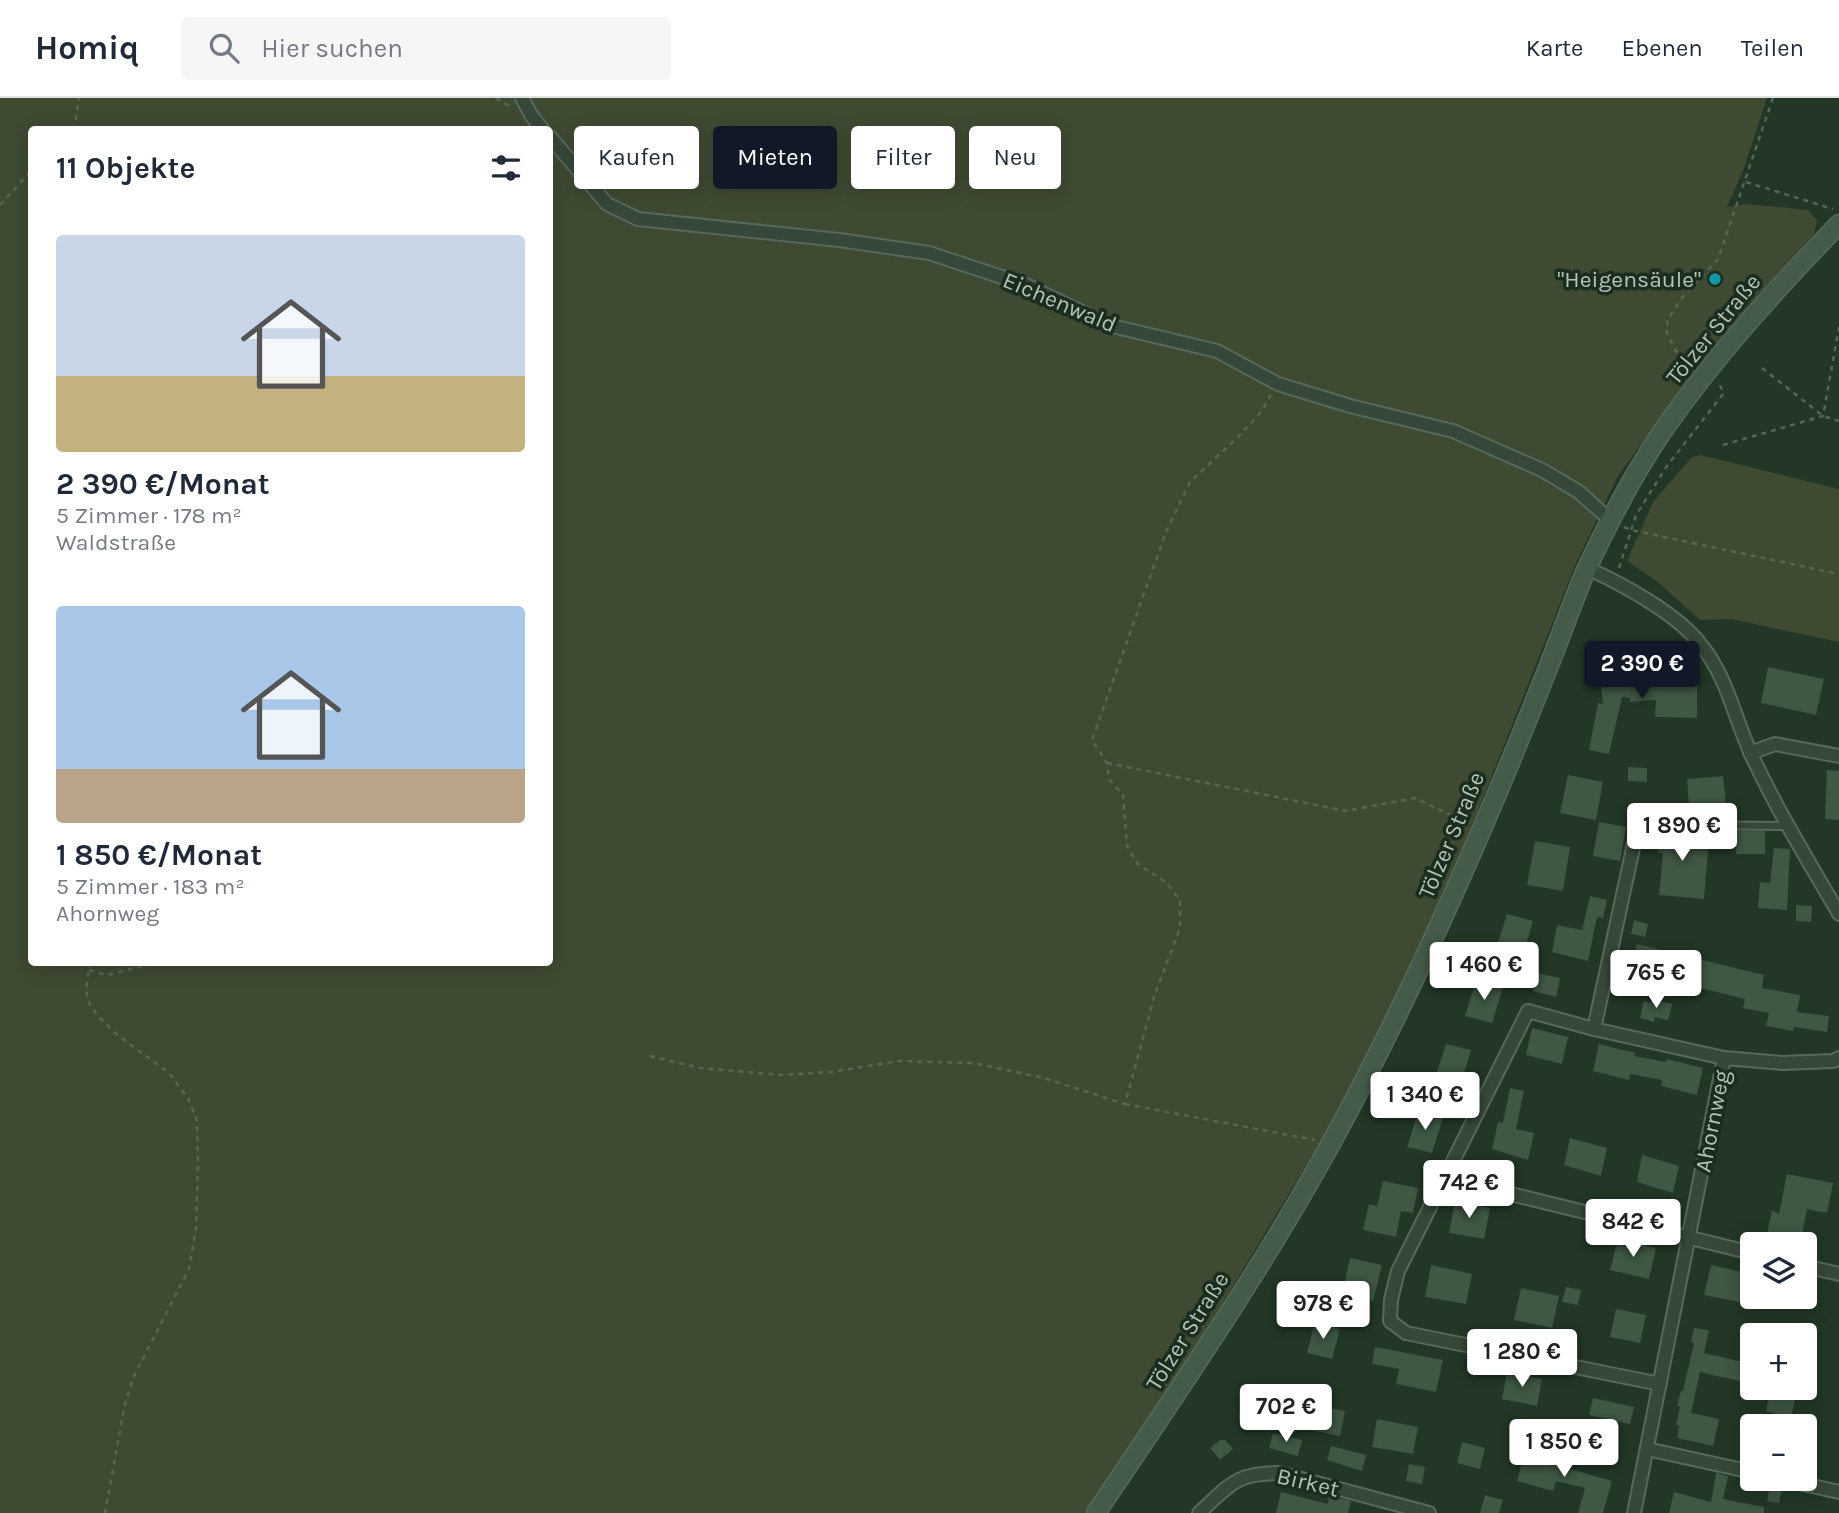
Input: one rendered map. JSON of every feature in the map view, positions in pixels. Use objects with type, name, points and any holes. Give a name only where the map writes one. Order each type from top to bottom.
[{"type":"main road","name":"Tölzer Straße","points":[[1096,1513],[1178,1392],[1266,1252],[1362,1086],[1419,971],[1491,804],[1587,568],[1610,520],[1663,431],[1705,374],[1779,286],[1839,224]]},
{"type":"street","points":[[522,98],[540,126]]},
{"type":"street","name":"Eichenwald","points":[[553,141],[607,204],[638,219],[839,240],[929,253],[1026,285],[1108,325],[1217,351],[1278,384],[1350,406],[1453,431],[1542,470],[1579,492],[1610,520]]},
{"type":"street","points":[[1587,568],[1612,580],[1685,628],[1701,645],[1725,682],[1750,753],[1839,914]]},
{"type":"street","points":[[1750,753],[1774,744],[1839,756]]},
{"type":"street","points":[[1594,1029],[1635,839]]},
{"type":"street","points":[[1661,1384],[1406,1333],[1390,1321],[1391,1300],[1398,1270],[1528,1010],[1594,1029],[1724,1058],[1782,1063],[1839,1058]]},
{"type":"street","name":"Ahornweg","points":[[1634,1513],[1724,1058]]},
{"type":"street","points":[[1445,1178],[1740,1250]]},
{"type":"street","points":[[1817,1269],[1839,1274]]},
{"type":"street","points":[[1647,1449],[1740,1469]]},
{"type":"street","name":"Birket","points":[[1199,1513],[1235,1480],[1255,1473],[1279,1473],[1429,1513]]},
{"type":"street","points":[[1817,1487],[1839,1492]]},
{"type":"lane","points":[[1694,825],[1789,826]]},
{"type":"path","points":[[75,126],[79,98]]},
{"type":"path","points":[[1612,580],[1621,563],[1636,515],[1667,466],[1724,393],[1723,388],[1675,350],[1666,330],[1668,320],[1680,300],[1718,259],[1773,98]]},
{"type":"path","points":[[0,205],[28,174]]},
{"type":"path","points":[[1746,182],[1839,213]]},
{"type":"path","points":[[1823,416],[1839,327]]},
{"type":"path","points":[[1834,354],[1839,356]]},
{"type":"path","points":[[1762,368],[1823,416],[1839,421]]},
{"type":"path","points":[[1125,1104],[1155,994],[1180,928],[1180,901],[1167,883],[1138,864],[1127,846],[1123,795],[1109,779],[1107,763],[1092,740],[1166,533],[1190,482],[1261,412],[1278,384]]},
{"type":"path","points":[[1723,445],[1823,416]]},
{"type":"path","points":[[1644,532],[1839,574]]},
{"type":"path","points":[[1107,763],[1346,811],[1415,799],[1457,818],[1479,802],[1491,804]]},
{"type":"path","points":[[90,966],[86,989],[88,1001],[97,1015],[169,1073],[189,1100],[197,1121],[196,1228],[189,1269],[134,1376],[125,1404],[105,1513]]},
{"type":"path","points":[[89,970],[107,975],[142,966]]},
{"type":"path","points":[[650,1056],[699,1068],[782,1075],[831,1072],[900,1061],[974,1063],[1044,1078],[1125,1104],[1330,1143]]},
{"type":"green space","points":[[0,98],[1767,98],[1744,168],[1727,207],[1747,204],[1808,210],[1817,220],[1814,234],[1752,301],[1690,376],[1618,476],[1576,563],[1453,874],[1409,971],[1330,1126],[1172,1387],[1084,1513],[0,1513]]},
{"type":"green space","points":[[1700,455],[1839,489],[1839,642],[1731,619],[1700,620],[1659,583],[1627,561],[1653,502],[1691,458]]},
{"type":"building","points":[[1768,667],[1824,679],[1816,715],[1761,703]]},
{"type":"building","points":[[1613,668],[1614,683],[1671,673],[1697,673],[1697,718],[1655,717],[1656,700],[1630,702],[1630,698],[1622,697],[1609,754],[1589,750],[1598,703],[1603,704],[1599,669]]},
{"type":"building","points":[[1628,767],[1647,768],[1647,782],[1628,781]]},
{"type":"building","points":[[1827,770],[1839,771],[1839,820],[1825,819]]},
{"type":"building","points":[[1568,775],[1603,782],[1596,820],[1560,813]]},
{"type":"building","points":[[1723,776],[1726,803],[1689,806],[1687,779]]},
{"type":"building","points":[[1599,822],[1626,827],[1620,861],[1593,856]]},
{"type":"building","points":[[1657,826],[1685,826],[1686,838],[1709,838],[1704,899],[1659,895],[1663,853],[1658,853]]},
{"type":"building","points":[[1736,831],[1765,831],[1765,854],[1736,854]]},
{"type":"building","points":[[1535,841],[1570,847],[1563,891],[1527,885]]},
{"type":"building","points":[[1774,848],[1790,849],[1787,910],[1758,908],[1760,882],[1770,883]]},
{"type":"building","points":[[1590,896],[1607,900],[1603,918],[1597,917],[1588,961],[1552,952],[1557,925],[1582,930]]},
{"type":"building","points":[[1796,905],[1812,906],[1811,922],[1796,921]]},
{"type":"building","points":[[1507,914],[1533,921],[1523,956],[1512,953],[1508,970],[1496,968],[1500,950],[1496,949]]},
{"type":"building","points":[[1634,920],[1648,924],[1645,937],[1631,934]]},
{"type":"building","points":[[1637,944],[1673,953],[1667,980],[1631,971]]},
{"type":"building","points":[[1698,959],[1764,975],[1762,988],[1800,995],[1797,1012],[1829,1016],[1827,1032],[1794,1027],[1793,1031],[1766,1026],[1769,1013],[1743,1008],[1745,999],[1692,986]]},
{"type":"building","points":[[1537,973],[1560,978],[1556,997],[1533,991]]},
{"type":"building","points":[[1476,981],[1503,988],[1492,1023],[1465,1016]]},
{"type":"building","points":[[1652,999],[1672,1004],[1668,1020],[1655,1017],[1654,1022],[1640,1018],[1644,1001],[1651,1003]]},
{"type":"building","points":[[1532,1028],[1568,1037],[1562,1064],[1526,1055]]},
{"type":"building","points":[[1446,1044],[1471,1050],[1461,1084],[1435,1078]]},
{"type":"building","points":[[1599,1044],[1635,1053],[1634,1056],[1666,1062],[1667,1059],[1703,1068],[1697,1095],[1661,1086],[1662,1080],[1630,1074],[1629,1080],[1593,1071]]},
{"type":"building","points":[[1510,1088],[1524,1091],[1516,1129],[1534,1133],[1528,1160],[1492,1149],[1498,1122],[1503,1123]]},
{"type":"building","points":[[1418,1112],[1443,1118],[1432,1153],[1407,1147]]},
{"type":"building","points":[[1570,1138],[1607,1148],[1601,1176],[1564,1165]]},
{"type":"building","points":[[1642,1155],[1679,1166],[1673,1193],[1637,1182]]},
{"type":"building","points":[[1787,1174],[1833,1183],[1827,1213],[1807,1209],[1802,1232],[1767,1232],[1772,1210],[1779,1214]]},
{"type":"building","points":[[1383,1181],[1418,1188],[1413,1213],[1401,1211],[1396,1237],[1363,1230],[1369,1204],[1377,1206]]},
{"type":"building","points":[[1455,1201],[1490,1208],[1484,1239],[1449,1233]]},
{"type":"building","points":[[1618,1239],[1656,1248],[1649,1279],[1610,1270]]},
{"type":"building","points":[[1350,1258],[1382,1265],[1373,1301],[1342,1294]]},
{"type":"building","points":[[1431,1265],[1472,1274],[1466,1304],[1425,1297]]},
{"type":"building","points":[[1711,1265],[1740,1272],[1739,1302],[1704,1295]]},
{"type":"building","points":[[1566,1287],[1581,1290],[1578,1305],[1562,1302]]},
{"type":"building","points":[[1521,1288],[1559,1296],[1552,1328],[1514,1320]]},
{"type":"building","points":[[1616,1309],[1646,1315],[1640,1343],[1610,1337]]},
{"type":"building","points":[[1315,1322],[1340,1329],[1332,1359],[1307,1353]]},
{"type":"building","points":[[1694,1328],[1709,1330],[1704,1353],[1740,1361],[1740,1381],[1700,1372],[1691,1413],[1719,1419],[1713,1446],[1677,1438],[1679,1426],[1676,1425],[1680,1407],[1677,1406],[1694,1343],[1691,1342]]},
{"type":"building","points":[[1375,1347],[1443,1360],[1436,1392],[1396,1384],[1399,1369],[1372,1364]]},
{"type":"building","points":[[1507,1372],[1542,1379],[1537,1406],[1502,1399]]},
{"type":"building","points":[[1244,1390],[1281,1398],[1275,1425],[1239,1417]]},
{"type":"building","points":[[1593,1398],[1634,1407],[1630,1424],[1589,1415]]},
{"type":"building","points":[[1768,1400],[1795,1400],[1792,1414],[1766,1411]]},
{"type":"building","points":[[1309,1404],[1345,1411],[1340,1436],[1305,1429]]},
{"type":"building","points":[[1377,1419],[1418,1427],[1413,1454],[1372,1447]]},
{"type":"building","points":[[1273,1433],[1302,1440],[1298,1456],[1269,1448]]},
{"type":"building","points":[[1220,1440],[1225,1440],[1233,1449],[1220,1460],[1210,1448]]},
{"type":"building","points":[[1462,1442],[1485,1448],[1480,1469],[1457,1463]]},
{"type":"building","points":[[1331,1446],[1366,1455],[1362,1471],[1327,1460]]},
{"type":"building","points":[[1526,1447],[1562,1457],[1560,1466],[1612,1481],[1603,1513],[1578,1513],[1585,1488],[1556,1481],[1553,1491],[1517,1481]]},
{"type":"building","points":[[1409,1464],[1425,1467],[1422,1484],[1406,1481]]},
{"type":"building","points":[[1716,1473],[1728,1476],[1723,1499],[1764,1507],[1764,1513],[1669,1513],[1674,1492],[1711,1502]]},
{"type":"building","points":[[1769,1491],[1781,1491],[1779,1503],[1767,1501]]},
{"type":"building","points":[[1281,1492],[1328,1504],[1329,1496],[1351,1501],[1348,1513],[1276,1513]]},
{"type":"building","points":[[1485,1495],[1503,1500],[1499,1513],[1480,1513]]},
{"type":"place","name":"\"Heigensäule\"","points":[[1715,279]]}]
